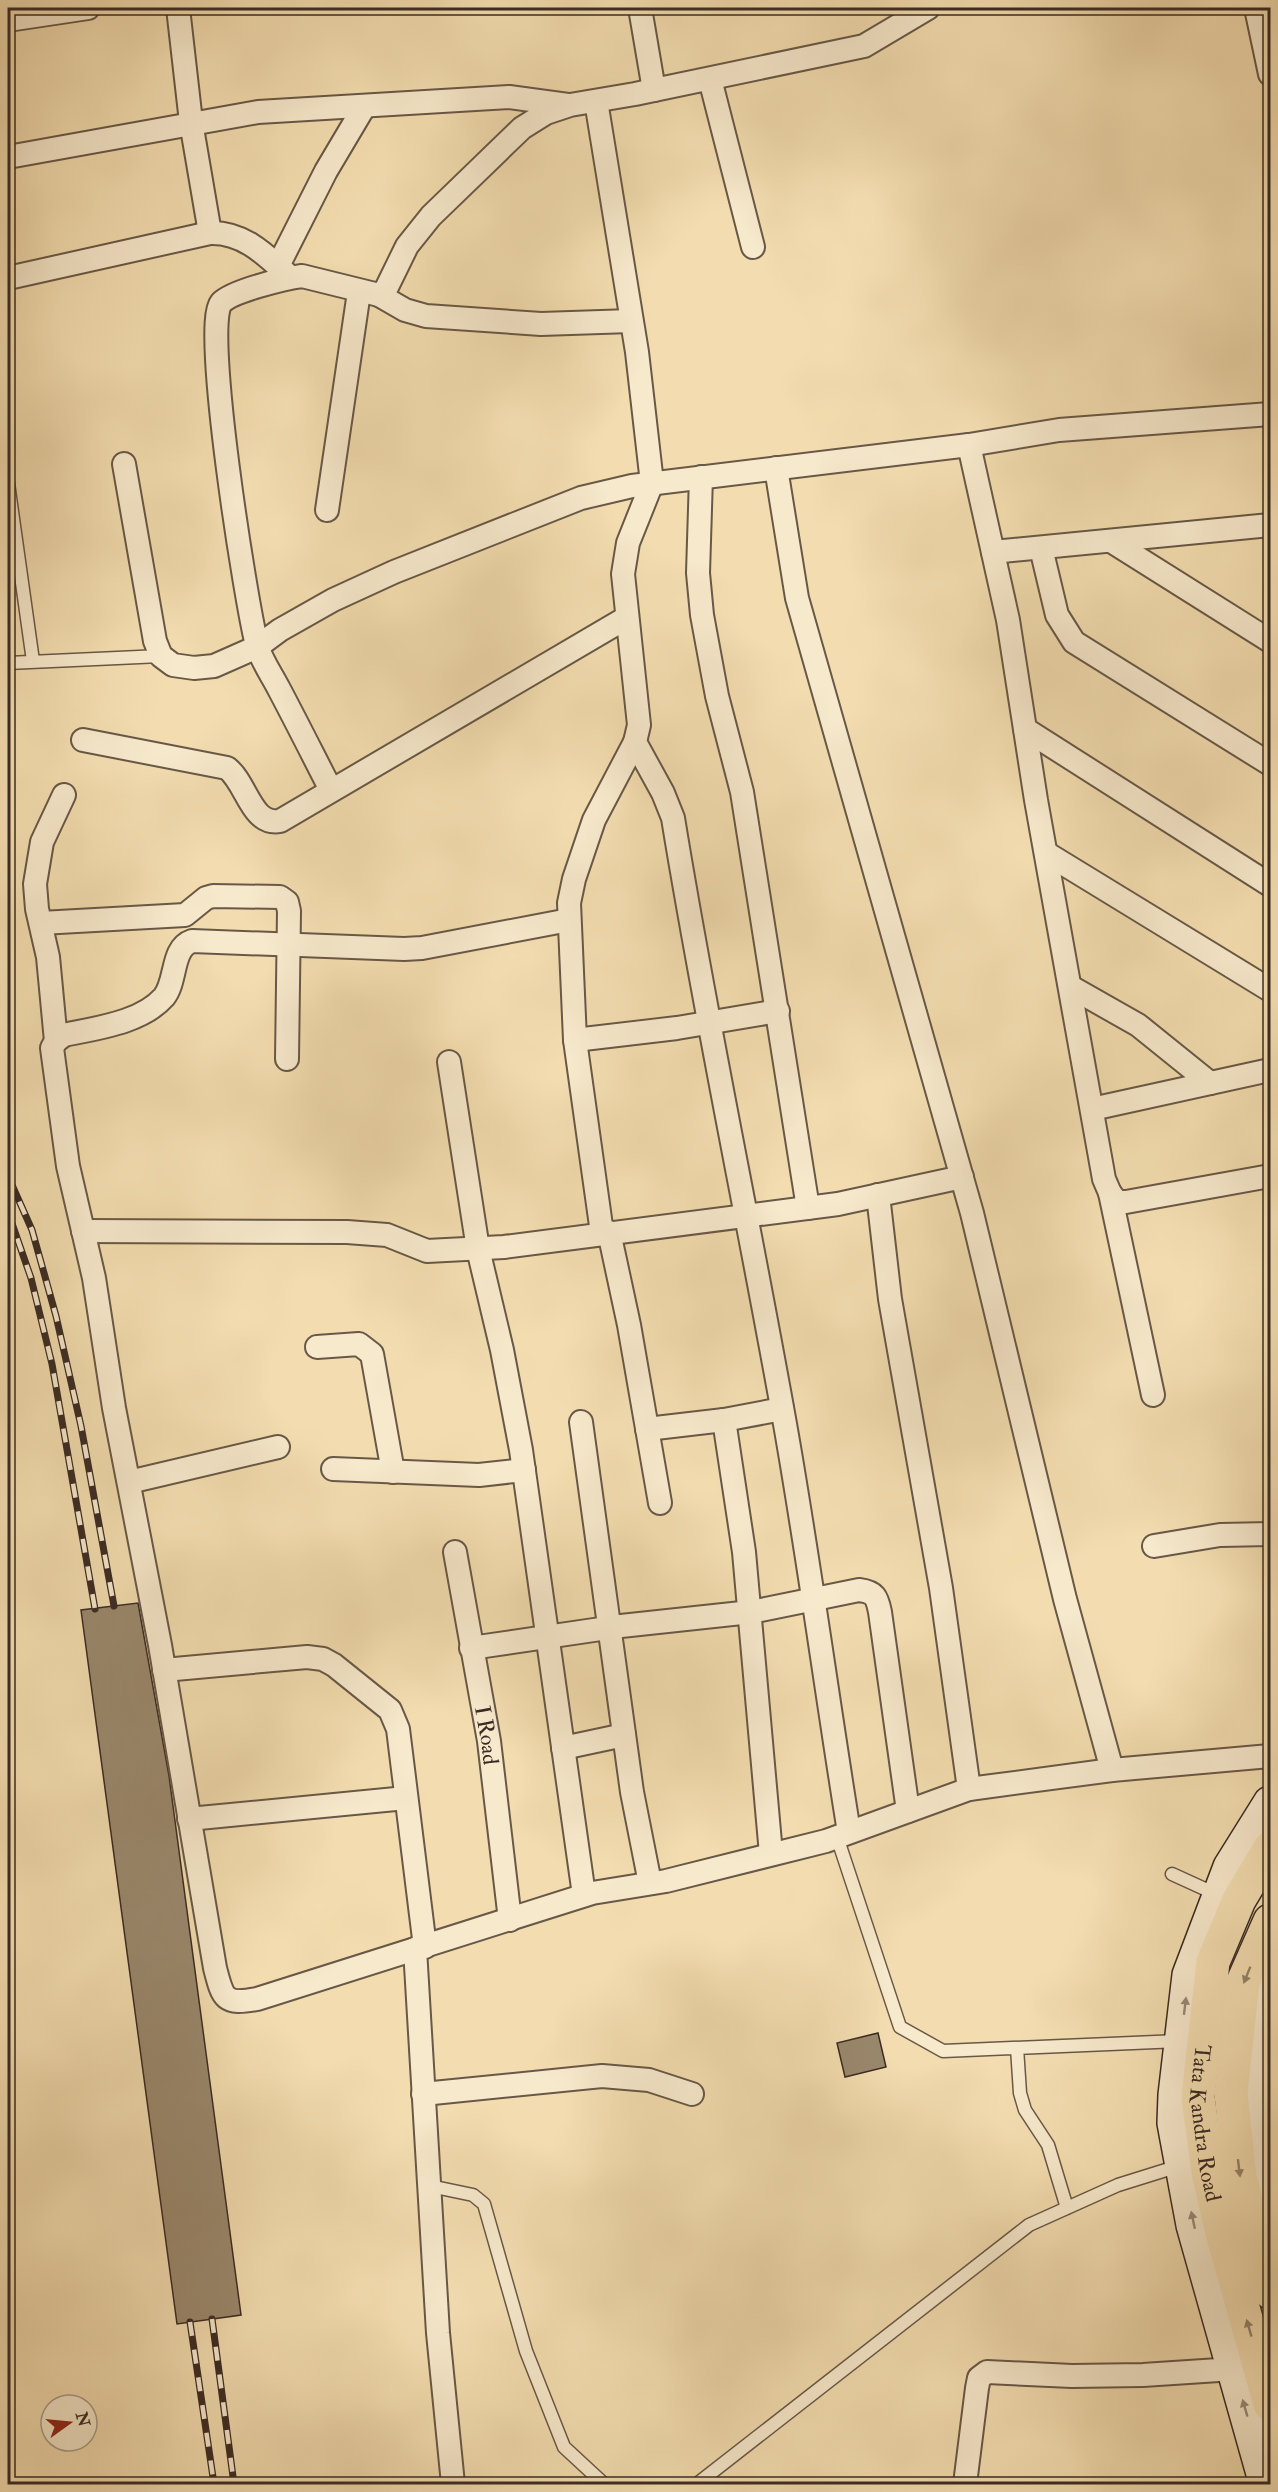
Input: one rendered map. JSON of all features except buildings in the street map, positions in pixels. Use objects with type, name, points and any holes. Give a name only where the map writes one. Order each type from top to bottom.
[{"type":"main road","name":"Tata Kandra Road","points":[[1270,1848],[1229,1898],[1213,1962],[1186,2096],[1270,2404]]},
{"type":"main road","name":"Tata Kandra Road","points":[[1270,1921],[1244,1982],[1252,2092],[1240,2177],[1270,2292]]},
{"type":"street","points":[[8,20],[88,8]]},
{"type":"street","points":[[178,8],[191,122],[210,233]]},
{"type":"street","points":[[640,8],[654,90]]},
{"type":"street","points":[[327,510],[369,293],[393,278],[407,246],[431,216],[466,179],[522,128],[546,113],[570,105],[710,79],[864,46],[928,8]]},
{"type":"street","points":[[1256,8],[1266,35],[1270,74]]},
{"type":"street","points":[[710,79],[753,247]]},
{"type":"street","points":[[8,157],[191,122],[258,112],[509,97],[570,105]]},
{"type":"street","points":[[596,101],[631,321],[652,483],[628,543],[623,574],[639,725],[635,742],[594,820],[574,879],[569,920],[574,1041],[606,1233],[629,1325],[660,1503]]},
{"type":"street","points":[[331,790],[257,647],[228,481],[216,338],[217,313],[227,298],[284,272],[326,171],[364,107]]},
{"type":"street","points":[[8,278],[210,233],[225,233],[246,241],[284,272],[369,293],[405,310],[426,316],[541,324],[631,321]]},
{"type":"street","points":[[124,464],[155,641],[161,656],[173,665],[194,668],[214,666],[257,647],[280,630],[325,605],[394,572],[580,498],[652,483],[969,445],[1059,430],[1270,414]]},
{"type":"street","points":[[969,445],[1008,620],[1046,853],[1104,1179],[1110,1193],[1153,1395]]},
{"type":"street","points":[[776,468],[797,598],[962,1177],[1065,1599],[1112,1770]]},
{"type":"street","points":[[701,477],[698,573],[702,615],[717,696],[742,792],[808,1208]]},
{"type":"street","points":[[993,552],[1270,525]]},
{"type":"street","points":[[1111,541],[1270,641]]},
{"type":"street","points":[[1041,548],[1057,615],[1074,642],[1270,764]]},
{"type":"street","points":[[82,740],[227,768],[235,775],[261,818],[270,822],[280,821],[626,618]]},
{"type":"street","points":[[1025,729],[1270,885]]},
{"type":"street","points":[[635,742],[663,793],[673,818],[708,1023],[782,1409],[814,1598],[843,1835]]},
{"type":"street","points":[[64,795],[38,855],[35,896],[48,957],[56,1041],[51,1056],[68,1166],[94,1278],[129,1482],[165,1670],[214,1968],[224,1996],[231,2002],[257,1999],[584,1895],[650,1883],[843,1835],[969,1789],[1112,1770],[1270,1756]]},
{"type":"street","points":[[1046,853],[1270,990]]},
{"type":"street","points":[[41,923],[185,915],[206,898],[213,896],[279,897],[287,902],[289,911],[287,1059]]},
{"type":"street","points":[[56,1041],[64,1035],[126,1020],[155,1004],[170,986],[181,950],[186,943],[192,941],[380,949],[422,948],[569,920]]},
{"type":"street","points":[[1071,987],[1138,1025],[1210,1083]]},
{"type":"street","points":[[574,1041],[778,1011]]},
{"type":"street","points":[[449,1062],[478,1249],[502,1350],[524,1470],[584,1895]]},
{"type":"street","points":[[1092,1109],[1270,1070]]},
{"type":"street","points":[[1110,1193],[1117,1202],[1126,1202],[1270,1176]]},
{"type":"street","points":[[83,1231],[347,1232],[387,1235],[427,1251],[478,1249],[808,1208],[962,1177]]},
{"type":"street","points":[[878,1195],[890,1299],[941,1588],[969,1789]]},
{"type":"street","points":[[317,1347],[359,1344],[372,1354],[393,1472]]},
{"type":"street","points":[[647,1429],[724,1420],[782,1409]]},
{"type":"street","points":[[724,1420],[751,1612],[771,1854]]},
{"type":"street","points":[[581,1422],[624,1735],[650,1883]]},
{"type":"street","points":[[129,1482],[278,1447]]},
{"type":"street","points":[[333,1469],[479,1475],[524,1470]]},
{"type":"street","points":[[1154,1546],[1220,1535],[1270,1534]]},
{"type":"street","name":"I Road","points":[[455,1552],[489,1741],[510,1920]]},
{"type":"street","points":[[471,1648],[609,1628],[751,1612],[859,1590],[872,1592],[877,1597],[908,1811]]},
{"type":"street","points":[[165,1670],[307,1657],[323,1659],[390,1710],[395,1718],[406,1798],[420,1948],[423,2094],[438,2333],[453,2484]]},
{"type":"street","points":[[563,1748],[624,1735]]},
{"type":"street","points":[[189,1819],[406,1798]]},
{"type":"street","points":[[1266,2484],[1193,2225],[1174,2122],[1186,2096],[1180,2041],[1189,1975],[1229,1898],[1230,1867],[1270,1803]]},
{"type":"street","points":[[1270,1977],[1252,2092],[1270,2201]]},
{"type":"street","points":[[423,2094],[511,2083],[624,2076],[649,2080],[692,2094]]},
{"type":"street","points":[[965,2484],[979,2378],[987,2372],[1072,2376],[1143,2375],[1234,2369]]},
{"type":"lane","points":[[8,483],[33,661]]},
{"type":"lane","points":[[8,663],[161,656]]},
{"type":"lane","points":[[843,1835],[900,2027],[943,2051],[1180,2041]]},
{"type":"lane","points":[[1172,1874],[1229,1898]]},
{"type":"lane","points":[[1017,2048],[1020,2093],[1025,2110],[1048,2145],[1067,2208]]},
{"type":"lane","points":[[697,2484],[1029,2225],[1118,2185],[1183,2164]]},
{"type":"lane","points":[[430,2186],[473,2195],[483,2204],[526,2351],[564,2447],[604,2484]]},
{"type":"railway","points":[[8,1176],[32,1230],[56,1316],[81,1426],[114,1606]]},
{"type":"railway","points":[[8,1212],[31,1278],[52,1364],[95,1609]]},
{"type":"railway","points":[[212,2319],[234,2484]]},
{"type":"railway","points":[[190,2322],[214,2484]]}]
